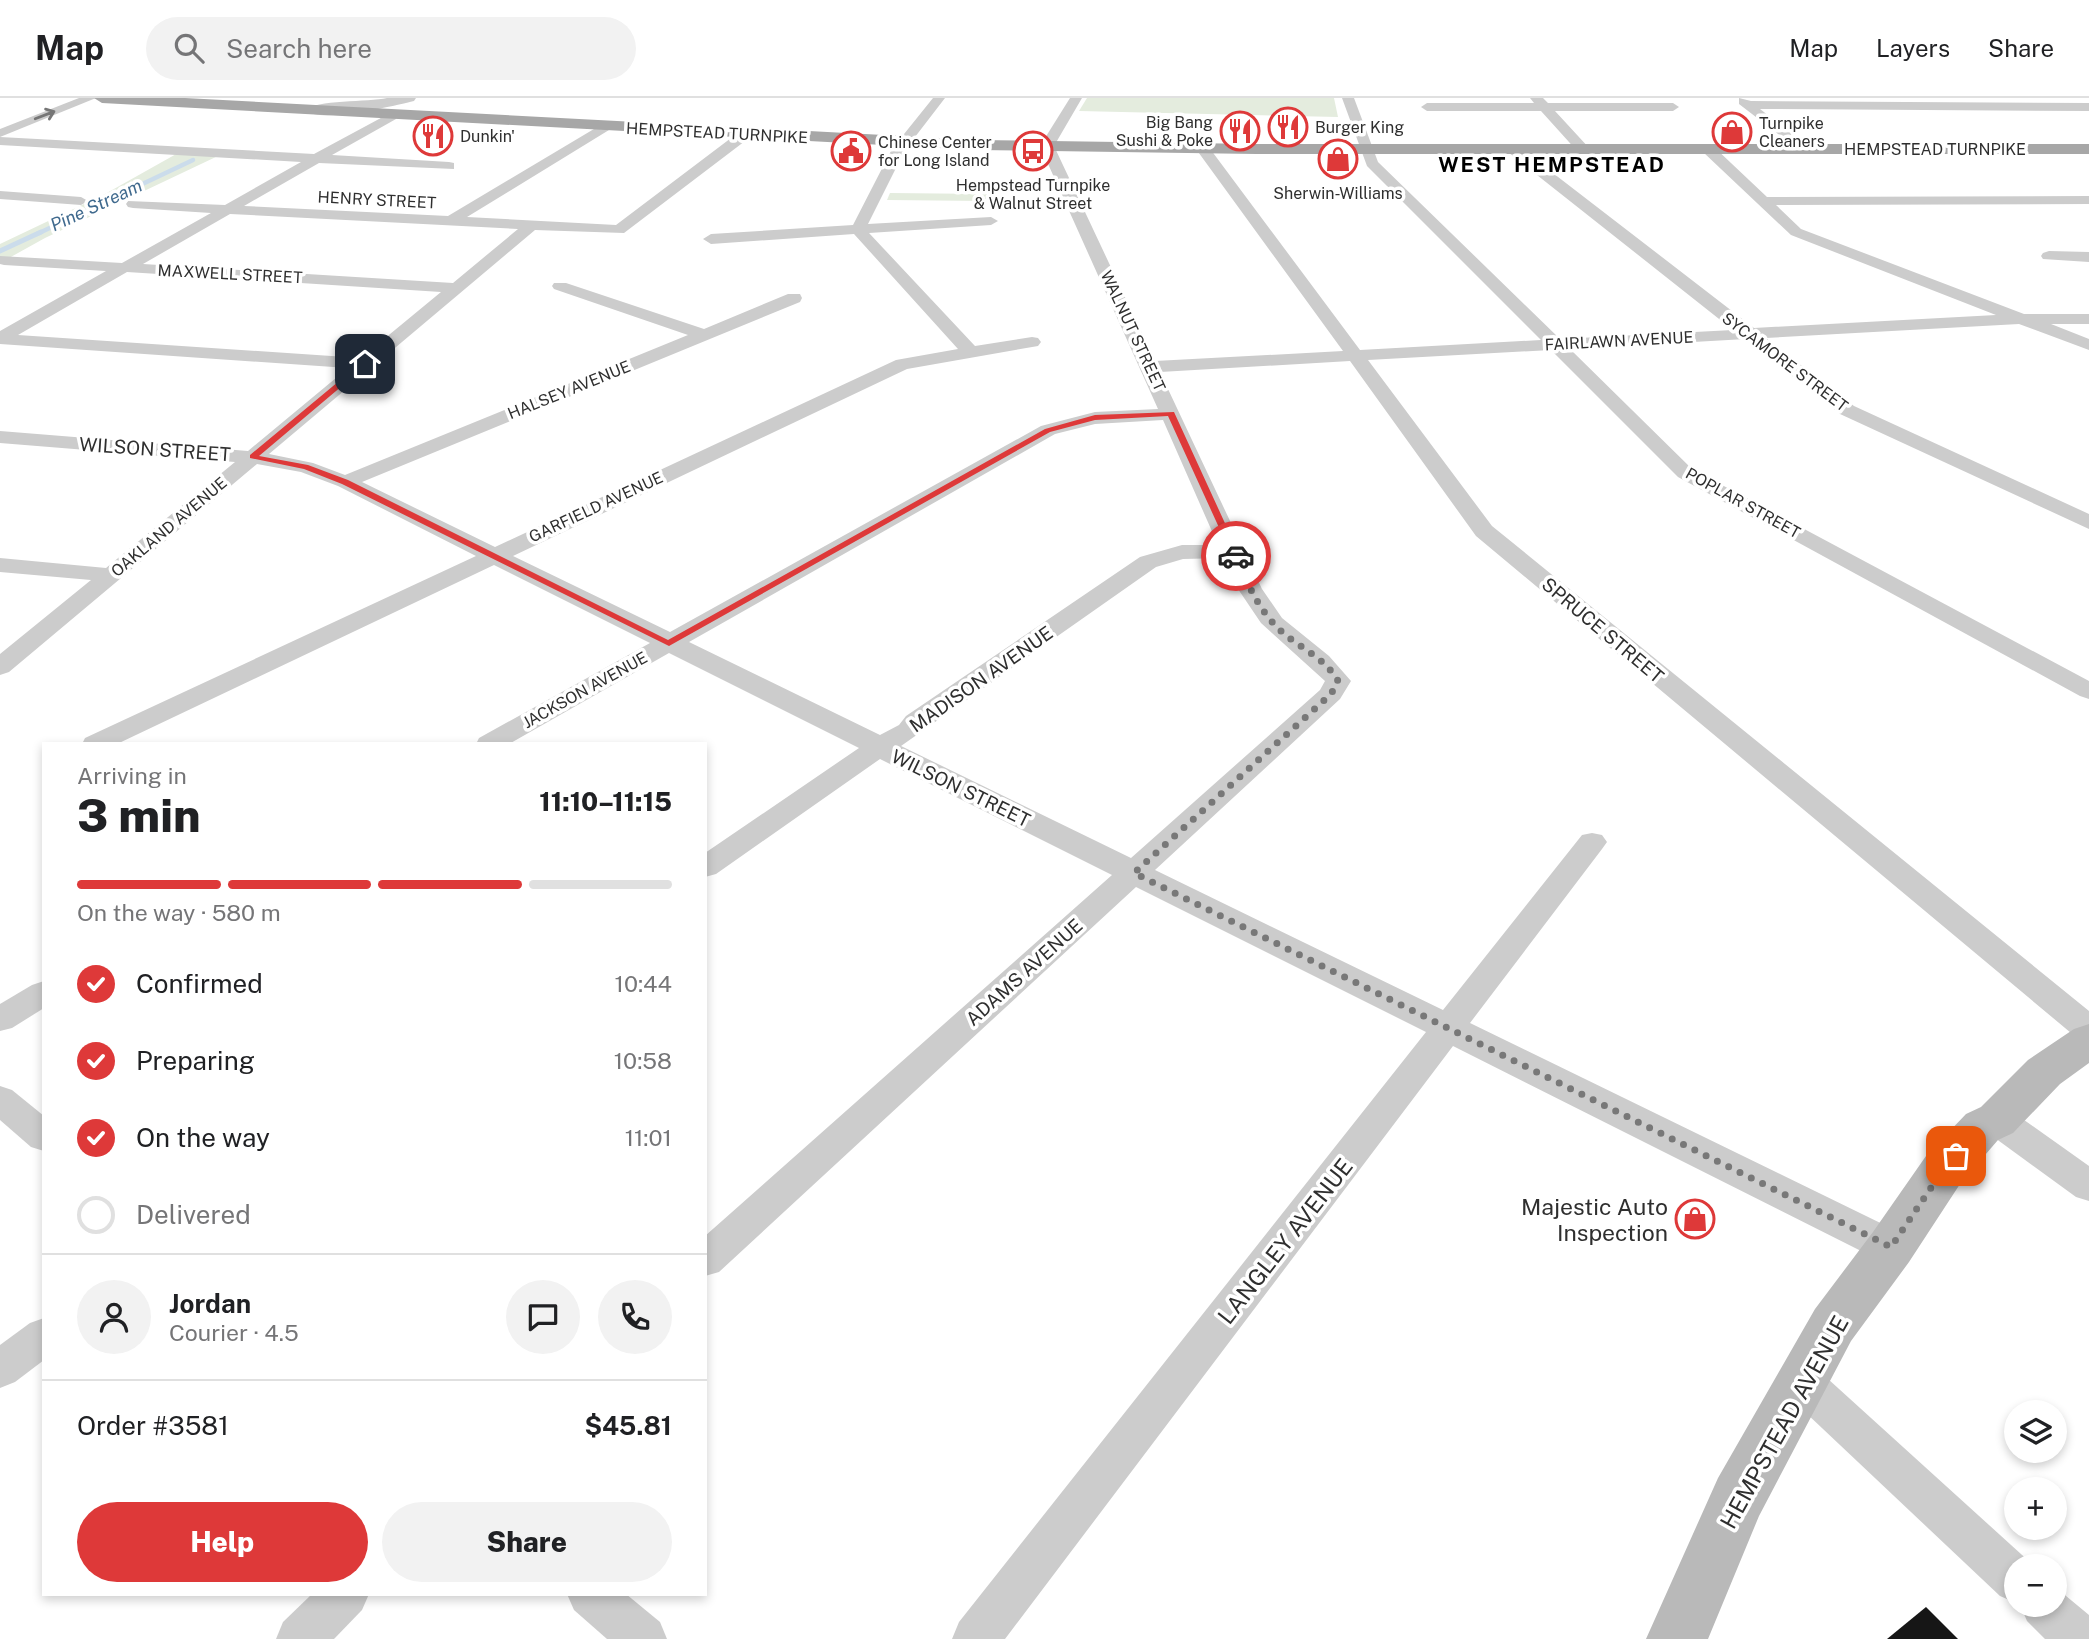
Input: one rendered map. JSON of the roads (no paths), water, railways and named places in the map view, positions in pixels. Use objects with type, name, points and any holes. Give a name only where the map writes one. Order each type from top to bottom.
[{"type":"main road","name":"HEMPSTEAD TURNPIKE","points":[[102,98],[744,135],[1048,146],[1203,149],[2089,149]]},
{"type":"main road","name":"HEMPSTEAD AVENUE","points":[[1677,1639],[1738,1497],[1833,1325],[1891,1247],[1943,1170],[1982,1127],[1997,1120],[2044,1072],[2089,1040]]},
{"type":"street","points":[[0,133],[90,98]]},
{"type":"street","points":[[299,110],[361,108],[408,98]]},
{"type":"street","points":[[0,338],[318,159],[418,98]]},
{"type":"street","points":[[858,230],[890,163],[939,98]]},
{"type":"street","points":[[1048,146],[1076,98]]},
{"type":"street","name":"POPLAR STREET","points":[[1348,98],[1371,163],[1685,473],[2089,691]]},
{"type":"street","points":[[1743,102],[2089,107]]},
{"type":"street","points":[[1743,102],[1803,149]]},
{"type":"street","points":[[1540,103],[1583,149]]},
{"type":"street","points":[[1427,107],[1540,103],[1673,107]]},
{"type":"street","points":[[451,221],[604,127]]},
{"type":"street","name":"HENRY STREET","points":[[133,204],[619,230],[744,135]]},
{"type":"street","points":[[0,141],[449,166]]},
{"type":"street","name":"WALNUT STREET","points":[[1048,146],[1250,589],[1266,616],[1282,632],[1330,668],[1338,681]]},
{"type":"street","name":"SPRUCE STREET","points":[[1203,149],[1484,531],[2089,1029]]},
{"type":"street","name":"SYCAMORE STREET","points":[[1513,149],[1847,410],[2089,522]]},
{"type":"street","points":[[1708,149],[1796,232],[2089,345]]},
{"type":"street","points":[[0,195],[81,201]]},
{"type":"street","points":[[1761,201],[2089,200]]},
{"type":"street","points":[[711,239],[991,221]]},
{"type":"street","name":"OAKLAND AVENUE","points":[[0,667],[531,226]]},
{"type":"street","points":[[858,230],[969,351]]},
{"type":"street","points":[[2049,256],[2089,257]]},
{"type":"street","name":"MAXWELL STREET","points":[[4,261],[456,288]]},
{"type":"street","points":[[560,286],[705,335]]},
{"type":"street","name":"HALSEY AVENUE","points":[[345,482],[794,298]]},
{"type":"street","name":"FAIRLAWN AVENUE","points":[[1150,366],[2020,319],[2089,319]]},
{"type":"street","points":[[0,338],[365,364]]},
{"type":"street","name":"GARFIELD AVENUE","points":[[99,742],[902,364],[1032,342]]},
{"type":"street","name":"JACKSON AVENUE","points":[[493,742],[1048,430],[1095,418],[1171,414]]},
{"type":"street","name":"WILSON STREET","points":[[0,437],[253,457],[306,467],[345,482],[1891,1247]]},
{"type":"street","name":"MADISON AVENUE","points":[[707,866],[879,747],[908,731],[915,722],[1148,562],[1182,552],[1234,551]]},
{"type":"street","points":[[0,565],[112,575]]},
{"type":"street","name":"ADAMS AVENUE","points":[[707,1258],[1331,694],[1338,681]]},
{"type":"street","name":"LANGLEY AVENUE","points":[[976,1639],[1592,842]]},
{"type":"street","points":[[0,1019],[42,994]]},
{"type":"street","points":[[0,1100],[42,1135]]},
{"type":"street","points":[[1997,1120],[2089,1186]]},
{"type":"street","points":[[0,1368],[42,1337]]},
{"type":"street","points":[[1802,1382],[2004,1569]]},
{"type":"street","points":[[300,1639],[344,1596]]},
{"type":"street","points":[[592,1596],[643,1639]]},
{"type":"street","points":[[2056,1617],[2080,1639]]},
{"type":"waterway","name":"Pine Stream","points":[[37,234],[193,160]]},
{"type":"waterway","name":"Pine Stream","points":[[0,251],[41,232]]},
{"type":"place","name":"Burger King","points":[[1288,127]]},
{"type":"place","name":"Big Bang Sushi & Poke","points":[[1240,131]]},
{"type":"place","name":"Turnpike Cleaners","points":[[1732,132]]},
{"type":"place","name":"Dunkin'","points":[[433,136]]},
{"type":"place","name":"Chinese Center for Long Island","points":[[851,151]]},
{"type":"place","name":"Hempstead Turnpike & Walnut Street","points":[[1033,151]]},
{"type":"place","name":"Sherwin-Williams","points":[[1338,159]]},
{"type":"place","name":"Majestic Auto Inspection","points":[[1695,1219]]},
{"type":"district","name":"WEST HEMPSTEAD","points":[[1552,164]]}]
